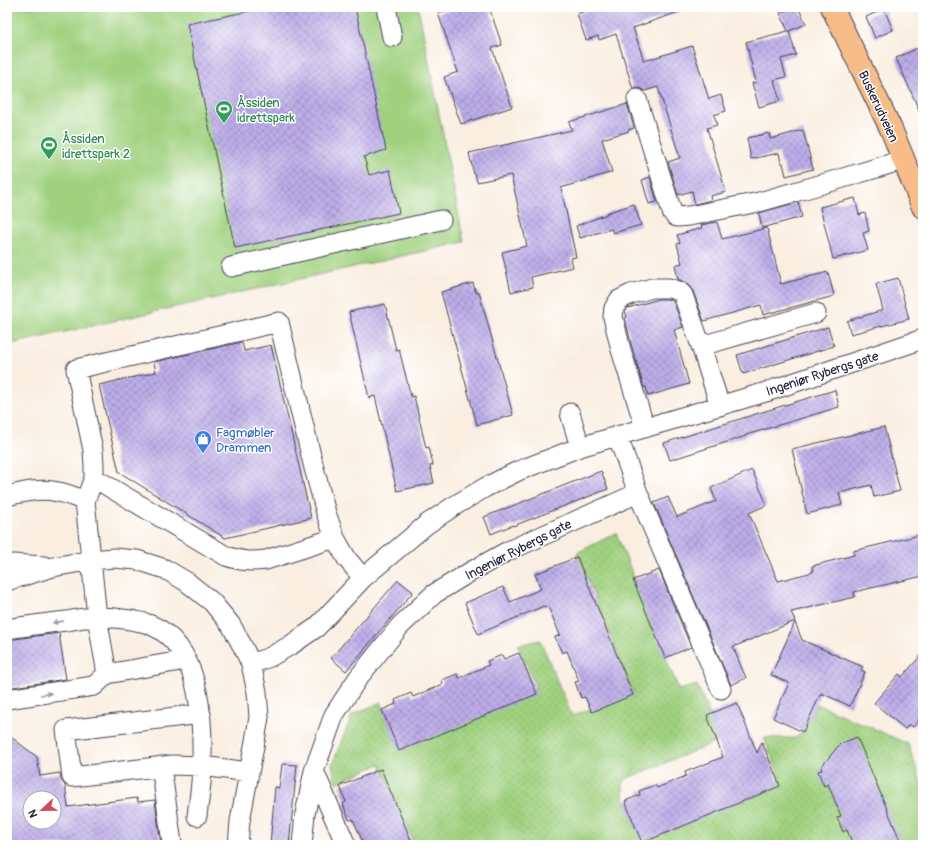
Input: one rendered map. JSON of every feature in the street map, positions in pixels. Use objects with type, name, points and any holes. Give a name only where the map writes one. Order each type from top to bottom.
[{"type":"main road","name":"Buskerudveien","points":[[832,7],[891,129],[923,207]]},
{"type":"street","points":[[386,7],[392,37]]},
{"type":"street","points":[[637,99],[672,212],[677,217],[759,202],[890,164],[903,158]]},
{"type":"street","points":[[231,267],[441,220]]},
{"type":"street","points":[[645,428],[621,350],[613,317],[614,308],[619,300],[631,294],[652,288],[669,288],[679,291],[683,295],[702,346],[720,406]]},
{"type":"street","points":[[702,346],[816,313]]},
{"type":"street","points":[[107,674],[97,617],[85,501],[94,478],[93,450],[76,369],[279,322],[326,513],[336,538],[348,559],[363,578]]},
{"type":"street","name":"Ingeniør Rybergs gate","points":[[251,664],[270,657],[317,627],[363,578],[427,524],[486,487],[518,471],[580,447],[720,406],[923,339]]},
{"type":"street","points":[[570,413],[580,447]]},
{"type":"street","points":[[618,437],[638,494],[722,689]]},
{"type":"street","points":[[94,478],[226,556],[242,561],[254,562],[266,560],[336,538]]},
{"type":"street","points":[[7,496],[27,492],[58,492],[85,501]]},
{"type":"street","name":"Ingeniør Rybergs gate","points":[[302,845],[314,770],[334,715],[358,678],[400,626],[434,594],[470,572],[508,551],[638,494]]},
{"type":"street","points":[[7,581],[53,567],[92,560],[114,558],[137,560],[165,569],[187,582],[212,602],[231,624],[244,649],[251,664],[257,692],[259,716],[240,821],[238,845]]},
{"type":"street","points":[[7,565],[13,564],[53,567]]},
{"type":"street","points":[[7,629],[97,617],[130,620],[151,625],[165,633],[176,644],[186,660],[192,675],[201,714],[202,766],[197,816]]},
{"type":"street","points":[[7,700],[94,686],[107,674],[186,660]]},
{"type":"street","points":[[201,714],[66,730],[72,778],[167,766],[202,766],[249,772]]},
{"type":"street","points":[[167,766],[178,842]]},
{"type":"street","points":[[314,770],[346,845]]},
{"type":"green space","name":"Åssiden idrettspark","points":[[7,7],[418,7],[464,242],[7,345]]},
{"type":"green space","points":[[616,533],[679,690],[697,685],[721,740],[623,780],[623,795],[640,837],[781,780],[764,738],[795,738],[801,734],[817,704],[908,744],[923,788],[923,845],[415,845],[380,764],[336,783],[332,765],[352,715],[381,702],[399,744],[536,687],[518,645],[540,640],[572,716],[633,692],[577,553]]},
{"type":"building","points":[[269,7],[355,7],[386,150],[364,157],[369,175],[390,170],[399,213],[235,248],[187,24]]},
{"type":"building","points":[[457,7],[489,7],[502,45],[492,48],[512,107],[461,124],[444,77],[458,72],[438,13]]},
{"type":"building","points":[[596,7],[687,7],[687,9],[633,28],[644,61],[692,46],[709,99],[721,95],[726,111],[714,115],[717,125],[707,128],[726,192],[710,196],[711,200],[695,204],[692,191],[678,195],[668,162],[680,158],[658,87],[645,91],[640,88],[633,89],[616,34],[599,40],[598,36],[586,40],[577,14]]},
{"type":"building","points":[[798,7],[806,24],[789,31],[796,55],[781,59],[786,77],[774,80],[780,101],[759,107],[752,83],[756,82],[746,42],[788,31],[780,13]]},
{"type":"building","points":[[884,9],[893,30],[875,38],[866,17]]},
{"type":"building","points":[[918,48],[919,51],[923,49],[923,119],[896,58]]},
{"type":"building","points":[[627,104],[634,128],[628,130],[629,131],[602,139],[612,172],[561,188],[576,257],[571,258],[573,267],[531,277],[533,287],[511,292],[502,252],[527,246],[511,175],[477,182],[469,153],[572,130],[569,122]]},
{"type":"building","points":[[803,130],[813,169],[786,176],[779,153],[751,159],[747,138],[769,133],[770,139]]},
{"type":"building","points":[[650,177],[657,202],[649,204],[642,180]]},
{"type":"building","points":[[855,198],[859,215],[865,213],[869,231],[863,233],[868,250],[833,259],[820,207]]},
{"type":"building","points":[[798,202],[802,217],[762,228],[759,213]]},
{"type":"building","points":[[634,204],[641,225],[613,233],[611,229],[580,238],[576,226],[607,214],[606,213]]},
{"type":"building","points":[[717,222],[722,239],[767,228],[781,284],[828,272],[834,296],[763,315],[761,305],[704,321],[693,291],[686,283],[678,279],[675,265],[682,263],[677,244],[680,243],[677,235],[702,228],[701,225]]},
{"type":"building","points":[[898,278],[909,319],[851,334],[847,321],[883,310],[876,284]]},
{"type":"building","points":[[473,283],[476,293],[479,292],[513,415],[477,425],[441,292]]},
{"type":"building","points":[[659,299],[673,301],[683,327],[674,330],[689,384],[648,396],[646,387],[644,388],[632,347],[625,318],[627,317],[625,311],[628,308]]},
{"type":"building","points":[[385,304],[396,350],[399,349],[411,397],[414,396],[426,448],[429,447],[433,465],[430,466],[434,483],[397,491],[375,396],[369,398],[349,312]]},
{"type":"building","points":[[828,327],[834,346],[743,374],[737,355]]},
{"type":"building","points":[[242,342],[244,351],[271,345],[311,518],[225,538],[119,472],[99,385],[156,372],[154,362]]},
{"type":"building","points":[[835,390],[839,407],[670,460],[664,443]]},
{"type":"building","points":[[884,427],[900,491],[874,497],[871,485],[839,493],[842,505],[807,514],[792,449]]},
{"type":"building","points":[[752,470],[767,505],[749,513],[778,581],[813,572],[812,566],[854,555],[853,551],[920,535],[923,549],[923,576],[854,592],[855,597],[791,612],[795,621],[733,647],[746,678],[731,685],[654,503],[668,497],[677,517],[716,501],[711,488]]},
{"type":"building","points":[[601,471],[608,489],[491,534],[484,517]]},
{"type":"building","points":[[577,557],[633,695],[592,712],[585,697],[581,698],[575,682],[579,681],[567,651],[562,653],[555,637],[560,635],[548,606],[544,606],[478,634],[465,603],[503,587],[510,602],[541,589],[535,574]]},
{"type":"building","points":[[659,570],[691,647],[665,658],[633,580]]},
{"type":"building","points":[[398,580],[413,592],[346,671],[331,658]]},
{"type":"building","points":[[795,622],[802,640],[863,667],[861,670],[865,672],[850,706],[821,693],[803,732],[773,718],[789,683],[771,675]]},
{"type":"building","points":[[59,633],[66,679],[7,688],[7,640]]},
{"type":"building","points":[[519,653],[537,694],[399,751],[382,710],[396,704],[395,700],[411,693],[413,697],[443,684],[442,680],[457,674],[459,678],[489,665],[487,661],[502,655],[504,659]]},
{"type":"building","points":[[923,653],[923,715],[913,727],[909,724],[905,729],[874,703],[899,674],[902,677]]},
{"type":"building","points":[[737,703],[757,753],[762,742],[780,786],[642,843],[625,801],[640,795],[639,791],[655,785],[657,788],[686,776],[685,772],[723,757],[707,715]]},
{"type":"building","points":[[7,734],[37,757],[40,776],[60,773],[61,779],[65,785],[68,807],[137,798],[138,802],[155,800],[161,845],[7,845]]},
{"type":"building","points":[[857,737],[902,845],[853,845],[847,830],[843,832],[837,817],[841,816],[828,784],[824,786],[818,771],[822,770],[821,767],[840,744]]},
{"type":"building","points":[[282,764],[297,765],[289,845],[270,845],[275,787],[279,788]]},
{"type":"building","points":[[381,769],[413,845],[364,845],[353,819],[349,820],[343,804],[346,802],[340,786]]},
{"type":"place","name":"Åssiden idrettspark","points":[[224,124]]},
{"type":"place","name":"Åssiden idrettspark 2","points":[[49,160]]},
{"type":"place","name":"Fagmøbler Drammen","points":[[203,454]]}]
